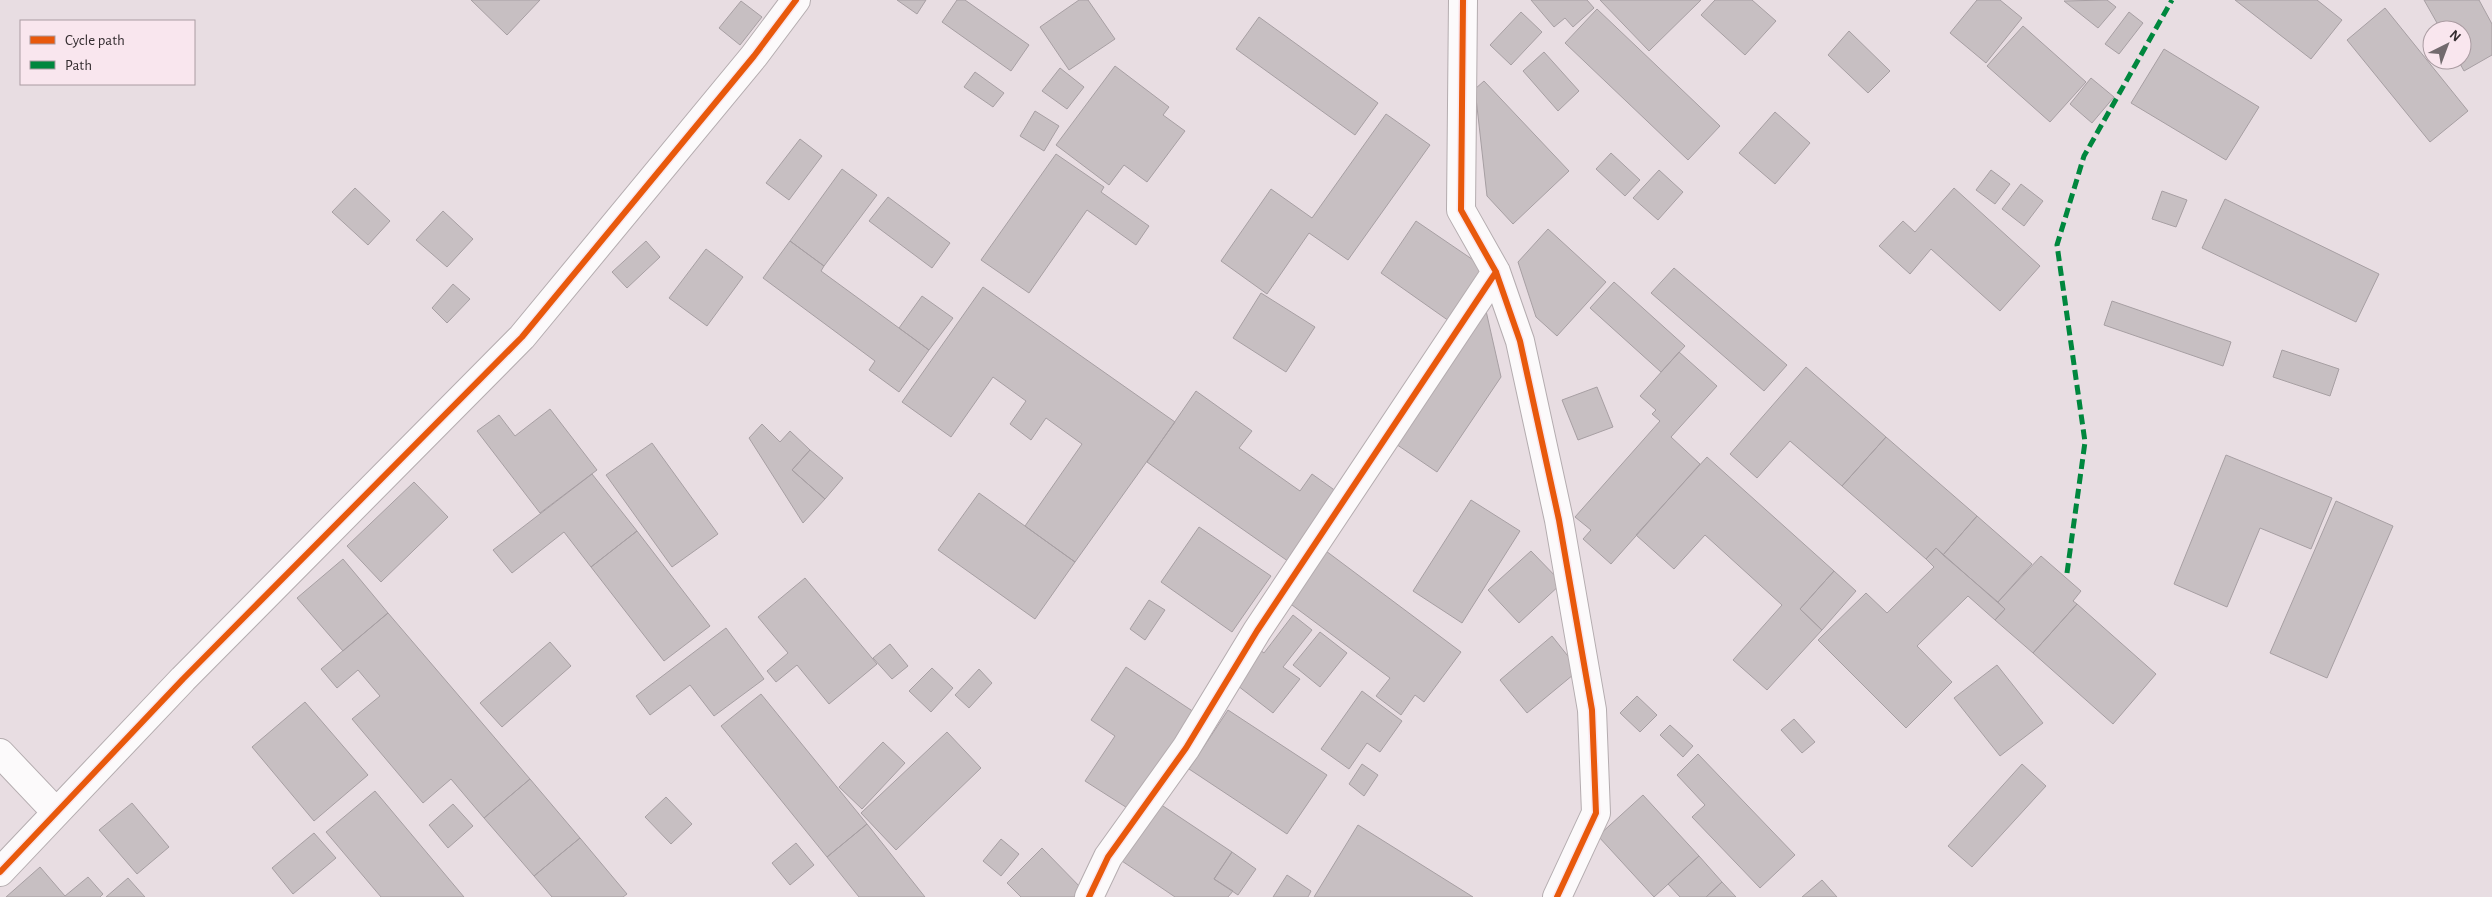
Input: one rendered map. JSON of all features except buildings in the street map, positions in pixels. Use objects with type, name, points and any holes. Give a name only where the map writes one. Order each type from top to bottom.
[{"type":"street","points":[[0,872],[183,679],[522,337],[754,56],[796,0]]},
{"type":"street","points":[[1463,0],[1461,210],[1496,272],[1520,341],[1559,520],[1592,710],[1596,813],[1557,897]]},
{"type":"street","points":[[1089,897],[1108,857],[1186,748],[1262,623],[1496,272]]},
{"type":"street","points":[[0,753],[56,812]]},
{"type":"marked path","points":[[2067,573],[2085,442],[2057,245],[2084,156],[2172,0]]},
{"type":"cycle path","points":[[0,872],[183,679],[522,337],[754,56],[796,0]]},
{"type":"cycle path","points":[[1463,0],[1461,210],[1496,272],[1520,341],[1559,520],[1592,710],[1596,813],[1557,897]]},
{"type":"cycle path","points":[[1089,897],[1108,857],[1186,748],[1257,631],[1496,272]]}]
